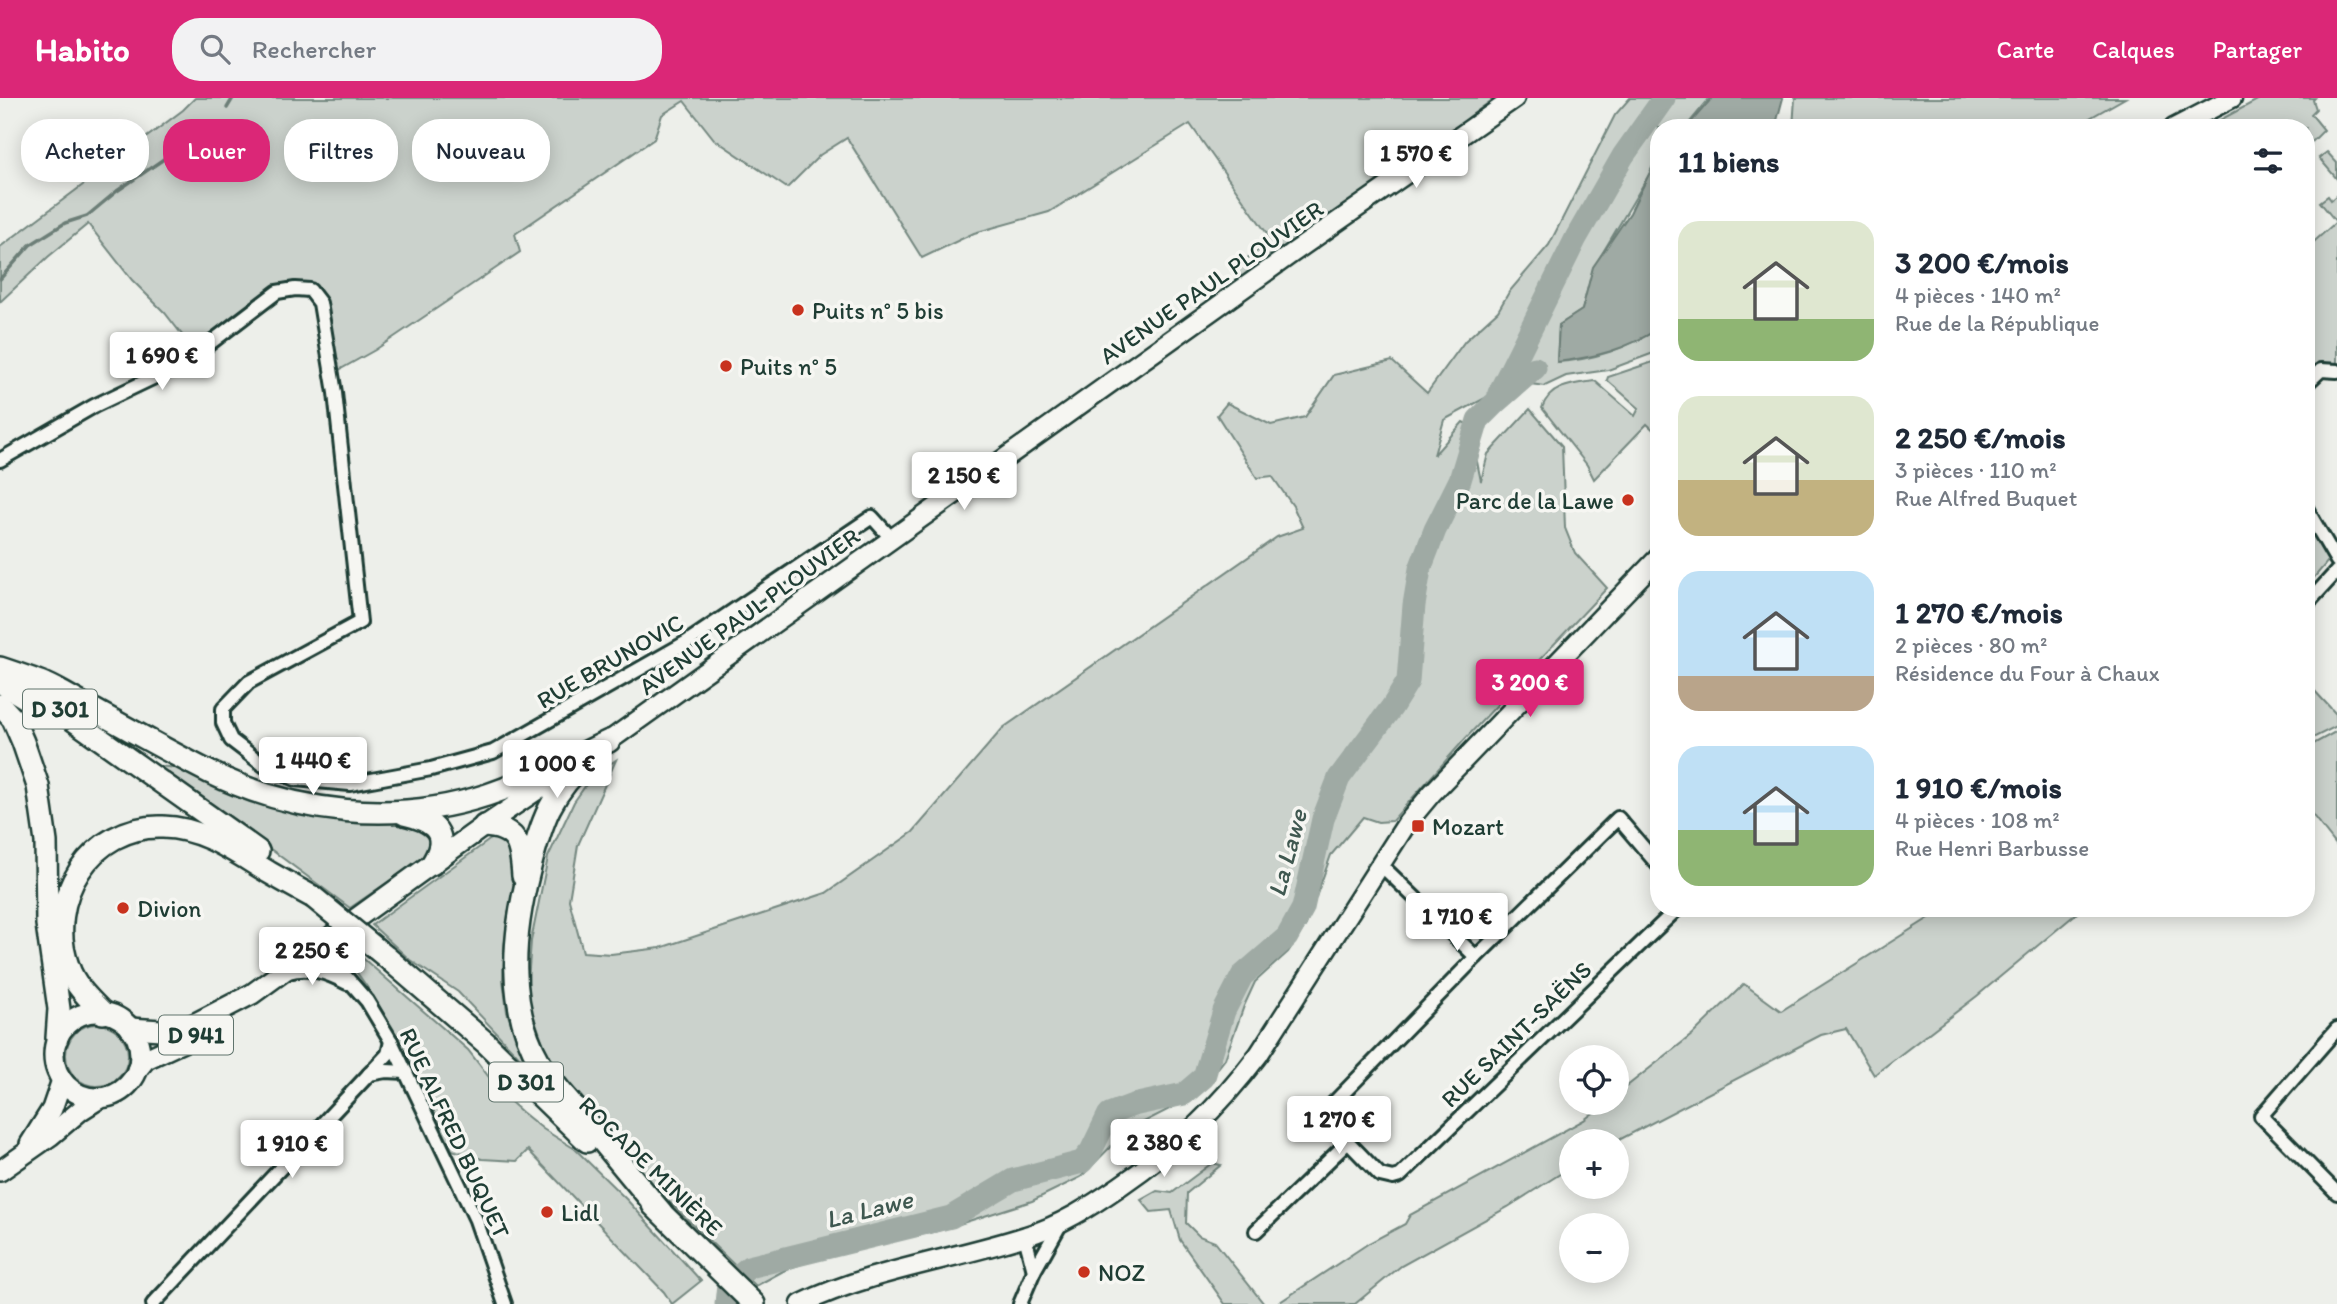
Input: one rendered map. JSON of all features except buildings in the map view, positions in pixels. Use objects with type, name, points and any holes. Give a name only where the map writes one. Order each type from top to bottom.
[{"type":"highway","points":[[0,668],[47,685],[211,772],[256,791],[332,810],[399,812],[434,808],[489,795],[609,741]]},
{"type":"highway","name":"ROCADE MINIÈRE","points":[[0,668],[254,847],[385,956],[486,1043],[754,1304]]},
{"type":"highway","name":"ROCADE MINIÈRE","points":[[0,682],[118,753]]},
{"type":"highway","points":[[0,705],[13,719],[38,786],[46,842],[47,924],[59,1009],[57,1038]]},
{"type":"highway","points":[[609,741],[560,788],[547,813],[524,892],[516,949],[516,981],[522,1022],[540,1064],[661,1213]]},
{"type":"highway","points":[[399,812],[423,819],[440,835],[442,843],[432,864]]},
{"type":"highway","points":[[484,826],[505,829],[513,835],[522,854],[524,892]]},
{"type":"highway","points":[[103,1013],[78,985],[68,969],[62,920],[66,896],[77,872],[94,853],[118,835],[137,828],[162,827],[199,834],[240,854],[313,897]]},
{"type":"main road","name":"AVENUE PAUL PLOUVIER","points":[[130,1028],[161,1030],[192,1026],[251,994],[484,826],[609,741],[1291,254],[1515,98]]},
{"type":"main road","points":[[2191,119],[2232,98]]},
{"type":"main road","points":[[801,1304],[852,1284],[1025,1237],[1061,1223],[1102,1199],[1185,1138],[1234,1087],[1285,1016],[1401,831],[1432,793],[1650,566]]},
{"type":"main road","name":"AVENUE PAUL PLOUVIER","points":[[137,1070],[146,1059],[212,1028],[238,1009],[251,994]]},
{"type":"main road","points":[[0,1171],[50,1136],[81,1110],[100,1098],[123,1089],[137,1070],[140,1056],[137,1041],[130,1028],[113,1015],[81,1015],[63,1028],[57,1038],[54,1059],[62,1080],[72,1090],[100,1098]]},
{"type":"main road","points":[[17,1159],[52,1110],[62,1080]]},
{"type":"street","name":"RUE BRUNOVIC","points":[[0,460],[94,405],[184,363],[277,292],[310,290],[320,303],[335,393],[360,622],[249,682],[223,709],[223,723],[231,740],[265,766],[295,779],[351,784],[430,769],[493,752],[687,642],[872,517],[892,539]]},
{"type":"street","points":[[2315,375],[2320,370],[2337,371]]},
{"type":"street","points":[[2315,523],[2337,561]]},
{"type":"street","points":[[2315,595],[2337,571]]},
{"type":"street","points":[[1256,1231],[1348,1142],[1322,1115],[1476,957],[1618,818],[1650,855]]},
{"type":"street","points":[[1379,863],[1476,957]]},
{"type":"street","name":"RUE SAINT-SAËNS","points":[[1348,1142],[1380,1175],[1393,1178],[1405,1173],[1669,917]]},
{"type":"street","name":"RUE ALFRED BUQUET","points":[[335,933],[334,942],[340,970],[378,1018],[391,1041],[475,1220],[505,1304]]},
{"type":"street","name":"RUE ALFRED BUQUET","points":[[269,981],[302,969],[333,976],[354,987]]},
{"type":"street","points":[[2337,1029],[2261,1116],[2337,1193]]},
{"type":"street","points":[[153,1304],[388,1054],[391,1041]]},
{"type":"street","points":[[366,1076],[378,1071],[406,1072]]},
{"type":"street","points":[[1020,1304],[1061,1223]]},
{"type":"street","points":[[1025,1237],[1034,1272]]},
{"type":"shaded area","points":[[195,98],[1495,98],[1451,134],[1242,278],[1235,271],[1236,266],[1267,244],[1268,235],[1190,124],[1049,212],[974,233],[922,258],[847,138],[820,155],[787,188],[714,139],[684,101],[662,115],[654,139],[515,234],[520,252],[375,350],[339,370],[320,303],[310,290],[277,292],[197,354],[165,313],[132,280],[88,224],[0,302],[0,247],[87,182],[149,182],[149,135],[163,125],[163,182],[270,182],[270,119],[171,119]]},
{"type":"shaded area","points":[[1630,98],[1710,98],[1692,119],[1650,119],[1650,173],[1593,269],[1582,310],[1559,325],[1557,362],[1610,352],[1650,333],[1650,354],[1608,370],[1566,376],[1545,386],[1515,382],[1444,420],[1434,455],[1463,422],[1483,432],[1474,447],[1481,481],[1488,454],[1530,409],[1562,446],[1565,528],[1575,553],[1607,588],[1392,821],[1378,822],[1363,817],[1331,855],[1306,925],[1288,952],[1255,982],[1225,1059],[1197,1095],[1126,1131],[1081,1177],[1032,1201],[934,1232],[838,1252],[787,1269],[756,1286],[662,1195],[549,1060],[529,1003],[531,941],[548,857],[574,802],[593,775],[616,760],[578,845],[569,900],[583,952],[611,954],[660,948],[826,893],[913,832],[1003,728],[1277,537],[1303,528],[1293,506],[1272,476],[1257,478],[1217,415],[1227,403],[1271,425],[1305,417],[1334,375],[1392,361],[1427,393],[1465,341],[1498,311],[1509,292],[1549,245],[1615,115]]},
{"type":"shaded area","points":[[1712,98],[1783,98],[1777,119],[1694,119]]},
{"type":"shaded area","points":[[1795,98],[2125,98],[2088,119],[1794,119]]},
{"type":"shaded area","points":[[2261,98],[2315,98],[2313,100],[2316,109],[2311,114],[2324,130],[2315,139],[2315,119],[2222,119]]},
{"type":"shaded area","points":[[2327,152],[2337,163],[2337,179],[2319,158]]},
{"type":"shaded area","points":[[1650,172],[1650,334],[1610,351],[1557,362],[1559,325],[1582,310],[1593,267],[1630,213]]},
{"type":"shaded area","points":[[2337,195],[2337,363],[2319,362],[2315,367],[2315,241],[2336,222],[2320,202],[2328,196],[2331,200]]},
{"type":"shaded area","points":[[1650,363],[1650,427],[1647,424],[1594,479],[1587,465],[1542,408],[1556,390],[1595,381],[1635,416],[1639,408],[1607,380],[1608,377]]},
{"type":"shaded area","points":[[2315,534],[2329,560],[2315,577]]},
{"type":"shaded area","points":[[2315,691],[2336,714],[2337,726],[2315,737]]},
{"type":"shaded area","points":[[2337,731],[2337,846],[2315,818],[2315,743]]},
{"type":"shaded area","points":[[158,766],[195,770],[375,822],[411,821],[427,828],[433,851],[350,908]]},
{"type":"shaded area","points":[[495,836],[507,838],[515,876],[504,947],[503,979],[507,1012],[525,1063],[458,992],[410,960],[372,925]]},
{"type":"shaded area","points":[[1931,917],[2072,917],[1977,996],[1874,1075],[1846,1029],[1821,1035],[1629,1135],[1629,1129],[1568,1129],[1590,1115],[1629,1115],[1629,1085],[1693,1034],[1744,984],[1781,1011]]},
{"type":"shaded area","points":[[350,947],[468,1050],[502,1094],[522,1112],[575,1149],[627,1200],[701,1281],[672,1304],[664,1292],[528,1150],[517,1161],[482,1159],[452,1150],[389,1023],[342,953]]},
{"type":"shaded area","points":[[97,1024],[119,1033],[128,1055],[119,1077],[97,1086],[75,1077],[66,1055],[75,1033]]},
{"type":"shaded area","points":[[1559,1134],[1559,1175],[1508,1207],[1401,1266],[1355,1304],[1277,1304],[1369,1243],[1405,1224],[1410,1215]]},
{"type":"shaded area","points":[[1212,1163],[1221,1165],[1187,1193],[1186,1223],[1199,1236],[1215,1242],[1264,1304],[1225,1304],[1180,1240],[1171,1210],[1151,1212],[1141,1200],[1157,1191],[1172,1193]]},
{"type":"waterway","points":[[227,108],[233,98]]},
{"type":"waterway","points":[[1499,393],[1576,238],[1623,156],[1664,98]]},
{"type":"waterway","points":[[0,279],[30,245],[65,223],[87,216],[117,191],[163,160]]},
{"type":"waterway","name":"La Lawe","points":[[726,1304],[728,1284],[749,1267],[951,1217],[1013,1180],[1082,1162],[1091,1151],[1109,1114],[1133,1105],[1184,1094],[1204,1077],[1224,1011],[1242,976],[1287,937],[1303,908],[1323,819],[1339,778],[1408,681],[1414,605],[1420,569],[1435,530],[1460,480],[1478,420],[1535,368]]},
{"type":"place","name":"Puits n° 5 bis","points":[[798,310]]},
{"type":"place","name":"Puits n° 5","points":[[726,366]]},
{"type":"place","name":"Parc de la Lawe","points":[[1628,500]]},
{"type":"place","name":"Mozart","points":[[1418,826]]},
{"type":"place","name":"Divion","points":[[123,908]]},
{"type":"place","name":"Lidl","points":[[547,1212]]},
{"type":"place","name":"NOZ","points":[[1084,1272]]}]
